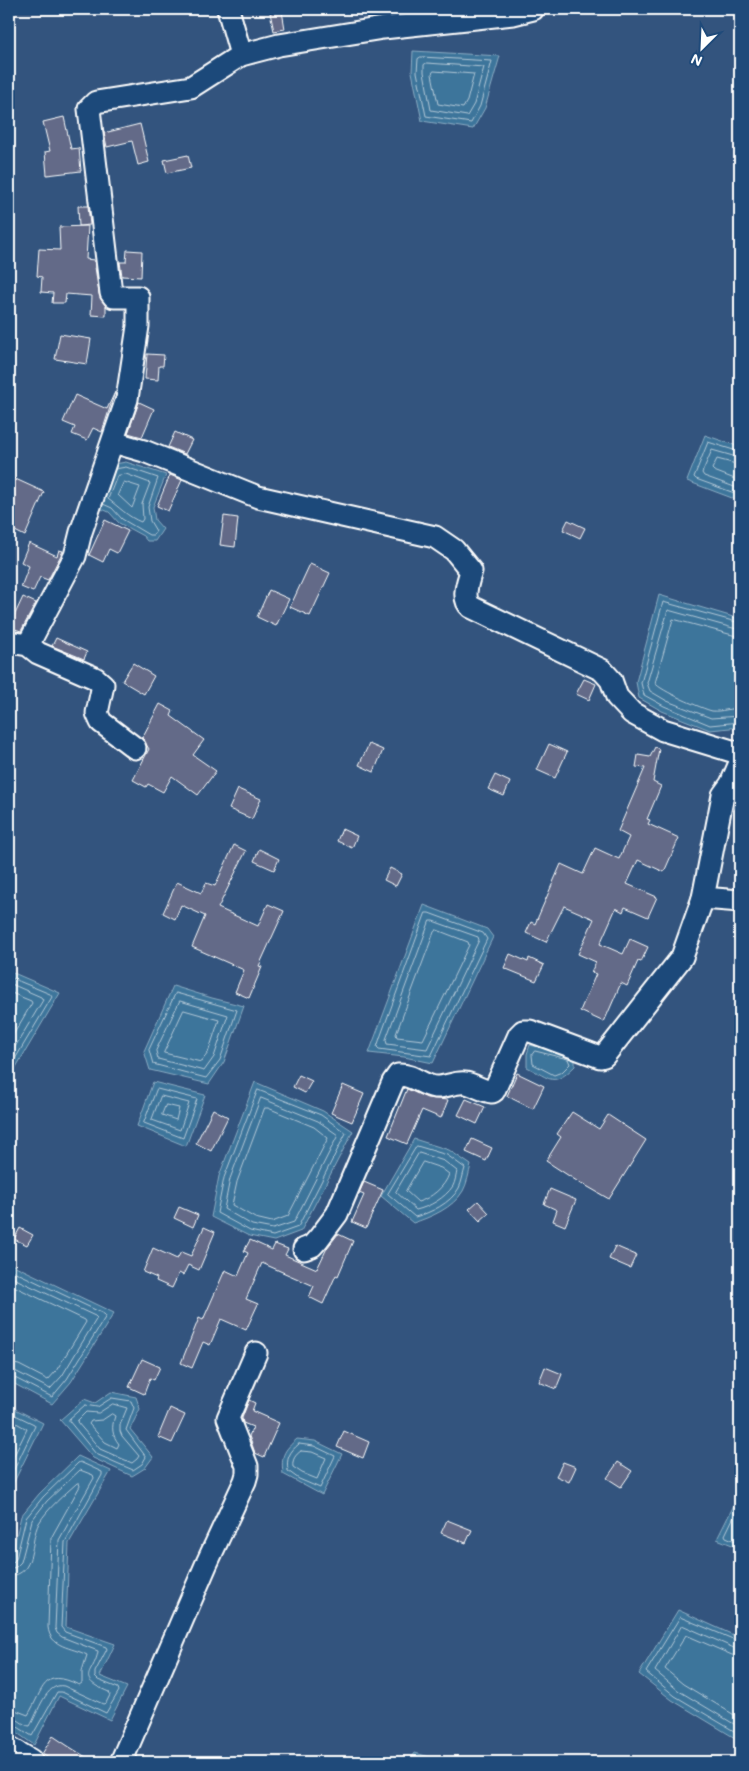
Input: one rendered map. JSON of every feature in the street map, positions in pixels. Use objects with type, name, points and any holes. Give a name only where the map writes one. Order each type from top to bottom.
[{"type":"main road","points":[[9,1750],[29,1762]]},
{"type":"street","points":[[228,9],[241,55]]},
{"type":"street","points":[[135,748],[101,722],[97,713],[103,685],[95,678],[18,644],[76,556],[81,532],[127,399],[138,326],[139,299],[136,296],[114,296],[112,293],[89,109],[96,102],[191,87],[241,55],[279,45],[383,28],[513,14],[533,9]]},
{"type":"street","points":[[113,442],[144,450],[258,497],[435,537],[454,550],[471,570],[465,598],[467,604],[471,607],[602,670],[611,680],[617,697],[632,713],[663,730],[735,752],[740,758]]},
{"type":"street","points":[[304,1249],[312,1246],[337,1214],[393,1082],[398,1076],[406,1075],[436,1087],[467,1083],[492,1092],[519,1035],[523,1031],[530,1031],[600,1057],[604,1056],[682,957],[703,898],[717,818],[723,795],[731,784],[740,763]]},
{"type":"street","points":[[703,898],[740,901]]},
{"type":"street","points":[[121,1762],[245,1481],[247,1466],[228,1418],[256,1353]]},
{"type":"water","points":[[413,51],[500,56],[485,108],[473,129],[422,121],[412,72]]},
{"type":"water","points":[[705,435],[740,447],[740,501],[687,481]]},
{"type":"water","points":[[126,462],[166,475],[153,507],[155,520],[163,529],[155,541],[147,541],[143,536],[119,523],[109,512],[92,505],[109,465]]},
{"type":"water","points":[[659,595],[740,619],[740,727],[710,730],[662,711],[639,698],[636,682]]},
{"type":"water","points":[[424,905],[487,929],[493,937],[433,1063],[369,1053]]},
{"type":"water","points":[[9,971],[60,993],[9,1079]]},
{"type":"water","points":[[173,986],[244,1006],[224,1062],[209,1084],[150,1070],[144,1051]]},
{"type":"water","points":[[530,1045],[575,1056],[575,1066],[562,1077],[556,1079],[547,1078],[527,1067],[527,1054]]},
{"type":"water","points":[[153,1082],[205,1095],[186,1146],[137,1126]]},
{"type":"water","points":[[255,1082],[323,1111],[353,1131],[301,1231],[274,1241],[249,1236],[211,1217],[219,1176]]},
{"type":"water","points":[[414,1139],[449,1150],[471,1165],[464,1188],[454,1202],[434,1215],[413,1223],[381,1196]]},
{"type":"water","points":[[9,1263],[114,1313],[71,1382],[52,1404],[9,1381]]},
{"type":"water","points":[[111,1392],[136,1397],[140,1409],[130,1429],[153,1457],[145,1468],[132,1476],[93,1458],[60,1420],[84,1399],[95,1403]]},
{"type":"water","points":[[9,1406],[43,1423],[9,1492]]},
{"type":"water","points":[[297,1439],[315,1441],[342,1454],[322,1495],[283,1474],[282,1463],[284,1454]]},
{"type":"water","points":[[78,1456],[111,1471],[69,1543],[66,1627],[115,1644],[100,1676],[127,1687],[110,1720],[59,1696],[34,1745],[9,1727],[9,1567],[21,1516],[39,1494]]},
{"type":"water","points":[[740,1493],[740,1548],[717,1539]]},
{"type":"water","points":[[678,1610],[740,1638],[740,1734],[735,1738],[672,1700],[639,1674]]},
{"type":"water","points":[[415,1753],[448,1762],[409,1762]]},
{"type":"building","points":[[282,11],[285,29],[274,31],[270,13]]},
{"type":"building","points":[[64,117],[71,149],[79,148],[81,171],[47,175],[45,152],[50,151],[43,122]]},
{"type":"building","points":[[140,124],[149,162],[138,165],[132,141],[107,147],[104,133]]},
{"type":"building","points":[[188,155],[191,168],[167,173],[164,160]]},
{"type":"building","points":[[78,206],[88,206],[90,225],[79,226]]},
{"type":"building","points":[[88,226],[86,259],[94,260],[99,294],[106,306],[106,316],[91,315],[92,296],[66,294],[65,303],[52,303],[53,293],[41,292],[42,277],[37,276],[39,249],[60,250],[59,227]]},
{"type":"building","points":[[127,250],[142,251],[141,277],[122,276],[120,262],[126,262]]},
{"type":"building","points":[[60,334],[91,339],[87,364],[55,359]]},
{"type":"building","points":[[147,354],[164,355],[163,366],[159,366],[158,380],[145,379]]},
{"type":"building","points":[[115,392],[102,432],[93,428],[87,440],[72,434],[75,427],[63,422],[75,395],[107,409]]},
{"type":"building","points":[[139,402],[154,409],[142,437],[128,433]]},
{"type":"building","points":[[175,432],[192,440],[185,454],[168,447]]},
{"type":"building","points":[[170,475],[182,480],[168,511],[157,506]]},
{"type":"building","points":[[9,476],[44,492],[25,536],[9,528]]},
{"type":"building","points":[[224,516],[238,518],[235,547],[220,545]]},
{"type":"building","points":[[105,520],[128,531],[117,553],[109,549],[103,562],[89,555]]},
{"type":"building","points":[[568,520],[585,528],[580,538],[563,530]]},
{"type":"building","points":[[29,543],[57,556],[59,550],[63,551],[48,580],[40,577],[33,592],[21,587],[29,566],[21,562]]},
{"type":"building","points":[[310,564],[330,573],[310,616],[290,607]]},
{"type":"building","points":[[269,590],[289,599],[276,626],[257,617]]},
{"type":"building","points":[[23,597],[36,603],[21,631],[9,627]]},
{"type":"building","points":[[56,638],[87,652],[84,659],[52,646]]},
{"type":"building","points":[[133,663],[154,676],[144,694],[122,681]]},
{"type":"building","points":[[584,679],[596,684],[589,700],[576,694]]},
{"type":"building","points":[[160,704],[173,711],[171,716],[204,740],[193,755],[216,771],[198,795],[172,776],[163,792],[148,784],[146,787],[133,780],[149,749],[142,738]]},
{"type":"building","points":[[369,744],[383,750],[374,772],[359,765]]},
{"type":"building","points":[[549,744],[567,752],[555,778],[537,770]]},
{"type":"building","points":[[655,747],[659,749],[653,782],[661,786],[647,819],[650,820],[648,824],[679,838],[664,872],[638,860],[627,884],[657,897],[648,917],[625,907],[623,912],[616,908],[600,944],[623,954],[630,939],[648,947],[641,962],[638,961],[627,986],[621,983],[604,1022],[580,1011],[596,974],[591,972],[596,962],[578,954],[594,919],[564,906],[546,942],[526,933],[531,922],[535,924],[561,864],[583,874],[595,848],[619,859],[629,837],[618,831],[645,768],[636,767],[638,755],[650,757]]},
{"type":"building","points":[[495,775],[510,782],[504,796],[488,789]]},
{"type":"building","points":[[238,789],[261,799],[252,819],[229,809]]},
{"type":"building","points":[[342,829],[357,836],[352,848],[337,841]]},
{"type":"building","points":[[234,845],[246,851],[218,908],[258,926],[268,904],[284,911],[259,966],[262,967],[249,998],[235,992],[244,970],[192,947],[205,916],[181,905],[175,919],[163,913],[177,882],[201,893],[206,883],[215,886]]},
{"type":"building","points":[[259,849],[279,859],[274,870],[254,861]]},
{"type":"building","points":[[390,868],[402,874],[396,886],[384,880]]},
{"type":"building","points":[[510,954],[528,962],[529,958],[544,965],[536,981],[504,968]]},
{"type":"building","points":[[517,1073],[544,1086],[533,1109],[507,1096]]},
{"type":"building","points":[[299,1075],[312,1081],[305,1093],[293,1087]]},
{"type":"building","points":[[343,1085],[364,1094],[352,1122],[331,1113]]},
{"type":"building","points":[[407,1089],[427,1098],[448,1100],[441,1118],[422,1110],[407,1144],[388,1136]]},
{"type":"building","points":[[466,1099],[485,1107],[477,1124],[458,1115]]},
{"type":"building","points":[[213,1109],[228,1117],[211,1151],[196,1143]]},
{"type":"building","points":[[572,1112],[599,1129],[608,1115],[646,1140],[609,1199],[546,1161],[561,1137],[557,1134]]},
{"type":"building","points":[[472,1139],[492,1148],[486,1161],[466,1152]]},
{"type":"building","points":[[364,1182],[383,1190],[366,1228],[352,1222],[364,1195],[359,1193]]},
{"type":"building","points":[[550,1189],[576,1200],[565,1226],[553,1221],[557,1210],[544,1204]]},
{"type":"building","points":[[478,1201],[489,1213],[480,1221],[469,1209]]},
{"type":"building","points":[[179,1207],[198,1215],[193,1227],[174,1218]]},
{"type":"building","points":[[204,1227],[215,1232],[199,1270],[188,1265],[183,1275],[179,1273],[172,1288],[156,1281],[157,1278],[143,1272],[153,1248],[177,1259],[181,1252],[191,1256]]},
{"type":"building","points":[[20,1228],[33,1235],[27,1245],[14,1239]]},
{"type":"building","points":[[338,1234],[353,1241],[338,1276],[336,1275],[323,1304],[309,1297],[314,1286],[262,1263],[246,1299],[258,1304],[246,1330],[221,1319],[210,1345],[203,1342],[192,1368],[181,1363],[199,1318],[203,1320],[225,1270],[238,1276],[248,1253],[244,1251],[250,1240],[272,1250],[275,1244],[288,1249],[285,1255],[317,1269],[327,1248]]},
{"type":"building","points":[[615,1246],[636,1255],[630,1268],[609,1259]]},
{"type":"building","points":[[142,1359],[160,1367],[154,1380],[150,1378],[144,1394],[129,1387]]},
{"type":"building","points":[[545,1367],[562,1374],[556,1389],[539,1382]]},
{"type":"building","points":[[249,1400],[255,1403],[252,1411],[279,1423],[264,1457],[255,1453],[249,1436],[253,1427],[243,1423],[242,1418]]},
{"type":"building","points":[[170,1408],[185,1415],[172,1443],[158,1437]]},
{"type":"building","points":[[344,1431],[369,1442],[363,1458],[337,1447]]},
{"type":"building","points":[[563,1462],[576,1467],[569,1482],[556,1476]]},
{"type":"building","points":[[618,1462],[632,1471],[621,1487],[607,1478]]},
{"type":"building","points":[[447,1520],[472,1530],[466,1543],[441,1533]]},
{"type":"building","points":[[53,1736],[94,1762],[55,1762],[42,1754]]}]
